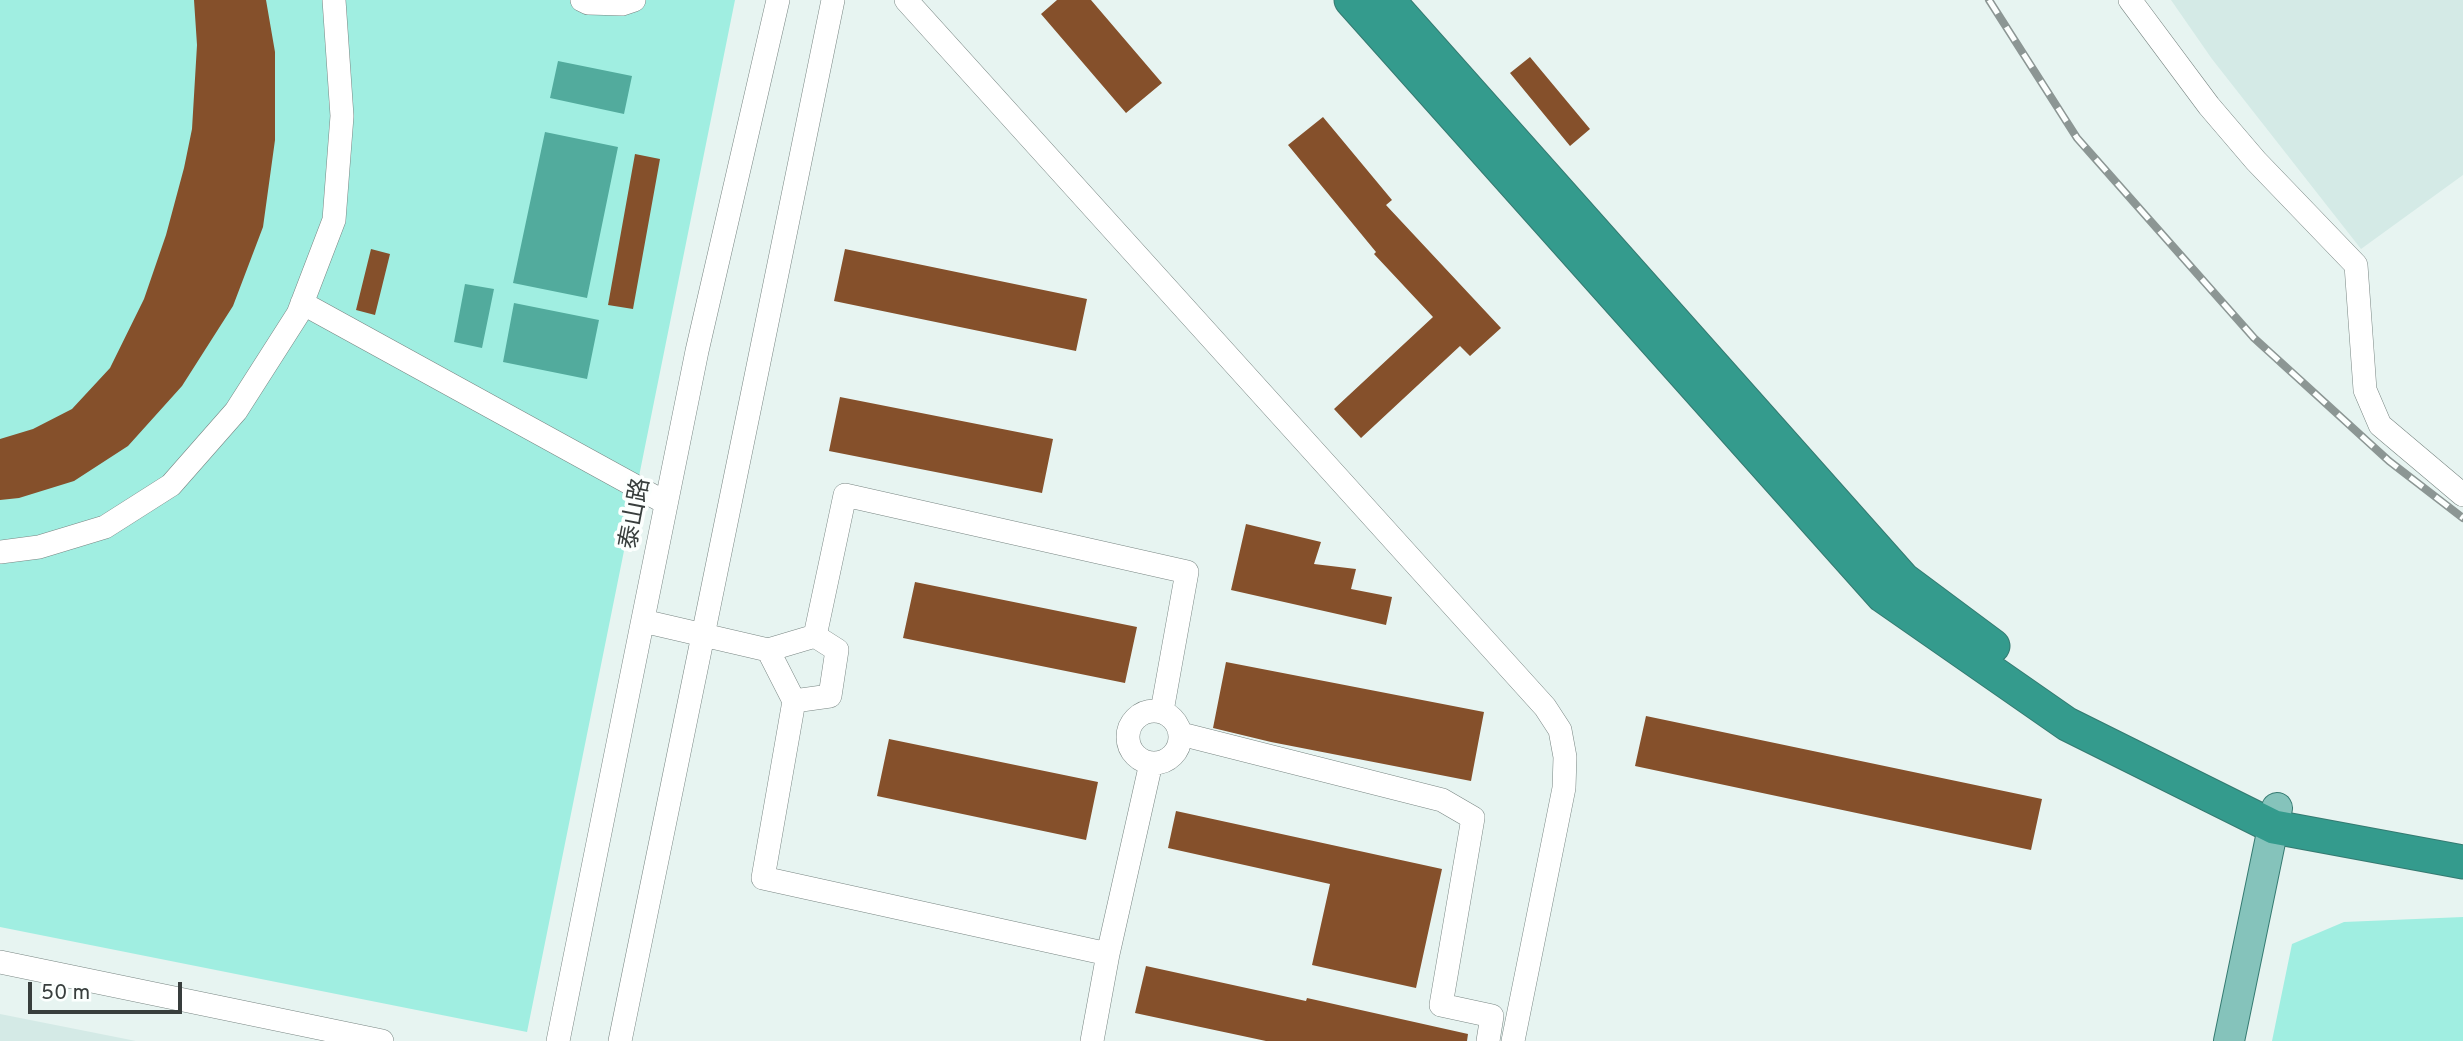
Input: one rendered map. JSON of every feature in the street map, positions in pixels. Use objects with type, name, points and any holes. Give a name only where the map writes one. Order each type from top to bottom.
[{"type":"highway","points":[[1351,0],[1884,596],[2067,724],[2284,819],[2427,856],[2463,862]]},
{"type":"highway","points":[[1388,0],[1903,579],[2074,706],[2284,819]]},
{"type":"main road","points":[[2229,1041],[2284,819]]},
{"type":"main road","points":[[2246,1041],[2284,819]]},
{"type":"street","points":[[0,552],[39,547],[106,527],[171,485],[236,411],[298,314],[334,220],[342,116],[334,0]]},
{"type":"street","points":[[582,0],[588,3],[622,4],[634,0]]},
{"type":"street","name":"泰山路","points":[[558,1041],[697,351],[778,0]]},
{"type":"street","points":[[620,1041],[833,0]]},
{"type":"street","points":[[906,0],[1545,707],[1560,730],[1565,757],[1564,788],[1513,1041]]},
{"type":"street","points":[[2130,0],[2202,96],[2256,161],[2356,265],[2365,390],[2380,425],[2463,495]]},
{"type":"street","points":[[302,303],[666,503]]},
{"type":"street","points":[[815,636],[845,495],[1187,572],[1162,711]]},
{"type":"street","points":[[643,621],[768,650],[815,636],[837,650],[830,696],[794,701]]},
{"type":"street","points":[[768,650],[794,701],[763,878],[1108,954]]},
{"type":"street","points":[[1162,711],[1175,720],[1181,734],[1177,750],[1166,760],[1151,763],[1135,755],[1128,739],[1131,723],[1145,712],[1162,711]]},
{"type":"street","points":[[1181,734],[1442,800],[1473,818],[1441,1005],[1492,1016],[1488,1041]]},
{"type":"street","points":[[1092,1041],[1108,954],[1151,763]]},
{"type":"street","points":[[0,962],[382,1041]]},
{"type":"shaded area","points":[[0,0],[735,0],[527,1032],[0,927]]},
{"type":"shaded area","points":[[2171,0],[2463,0],[2463,175],[2361,249],[2212,59]]},
{"type":"shaded area","points":[[558,61],[632,76],[624,114],[550,98]]},
{"type":"shaded area","points":[[545,132],[618,147],[587,298],[513,283]]},
{"type":"shaded area","points":[[465,284],[494,289],[482,348],[454,342]]},
{"type":"shaded area","points":[[514,303],[599,320],[587,379],[503,362]]},
{"type":"shaded area","points":[[2463,917],[2463,1041],[2272,1041],[2292,944],[2344,922]]},
{"type":"shaded area","points":[[0,1014],[136,1041],[0,1041]]},
{"type":"building","points":[[194,0],[266,0],[275,52],[275,140],[263,227],[233,306],[182,386],[128,446],[74,481],[19,498],[0,500],[0,439],[33,429],[72,409],[110,368],[144,299],[166,235],[192,129],[197,45]]},
{"type":"building","points":[[1057,0],[1091,0],[1162,83],[1126,113],[1041,14]]},
{"type":"building","points":[[1530,57],[1590,129],[1570,146],[1510,73]]},
{"type":"building","points":[[1323,117],[1392,200],[1386,205],[1501,328],[1470,356],[1460,346],[1361,438],[1334,409],[1433,317],[1374,254],[1376,252],[1288,145]]},
{"type":"building","points":[[635,154],[660,159],[633,309],[608,305]]},
{"type":"building","points":[[371,249],[390,254],[375,315],[356,310]]},
{"type":"building","points":[[845,249],[1087,299],[1076,351],[834,301]]},
{"type":"building","points":[[840,397],[1053,439],[1042,493],[829,451]]},
{"type":"building","points":[[1246,524],[1321,542],[1314,564],[1356,569],[1351,589],[1392,597],[1386,625],[1231,590]]},
{"type":"building","points":[[915,582],[1137,627],[1125,683],[903,638]]},
{"type":"building","points":[[1226,662],[1484,712],[1471,781],[1213,728]]},
{"type":"building","points":[[1646,716],[2042,799],[2031,850],[1635,766]]},
{"type":"building","points":[[889,739],[1098,782],[1086,840],[877,796]]},
{"type":"building","points":[[1176,811],[1442,869],[1416,988],[1312,965],[1330,884],[1168,848]]},
{"type":"building","points":[[1146,966],[1468,1034],[1467,1041],[1266,1041],[1135,1013]]},
{"type":"railway","points":[[1989,0],[2077,138],[2254,338],[2389,461],[2463,518]]}]
